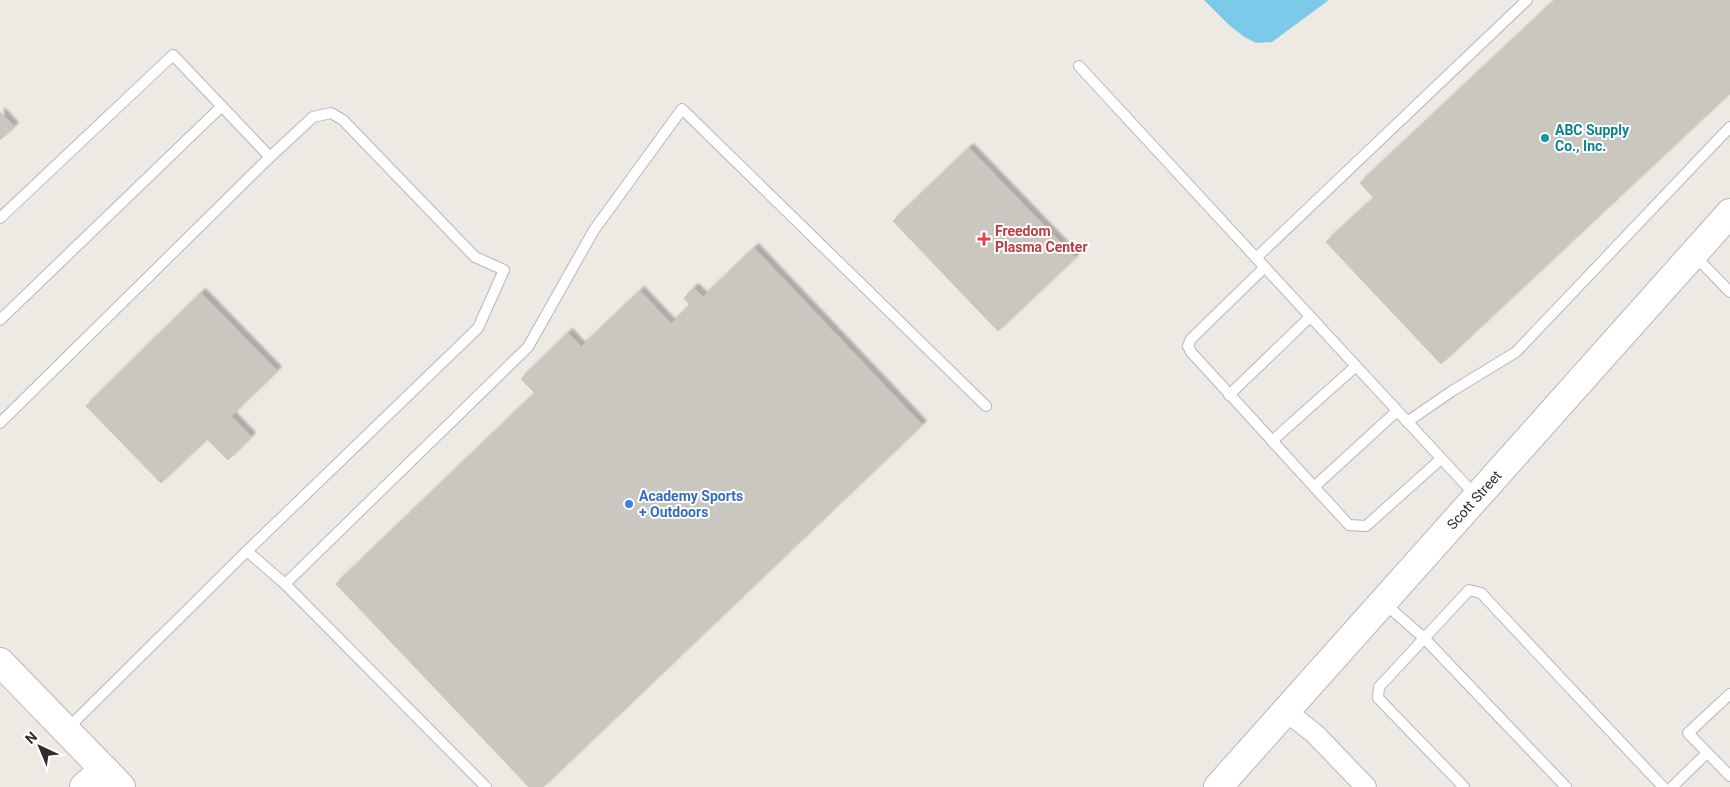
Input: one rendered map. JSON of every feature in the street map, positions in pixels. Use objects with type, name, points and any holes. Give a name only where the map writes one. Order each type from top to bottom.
[{"type":"street","name":"Scott Street","points":[[1218,787],[1730,213]]},
{"type":"street","points":[[0,662],[66,730],[103,781]]},
{"type":"street","points":[[1286,711],[1314,734],[1366,787]]},
{"type":"lane","points":[[1256,258],[1527,0]]},
{"type":"lane","points":[[0,218],[173,55],[270,157]]},
{"type":"lane","points":[[1079,66],[1476,497]]},
{"type":"lane","points":[[0,320],[222,106]]},
{"type":"lane","points":[[285,584],[528,347],[594,230],[682,109],[986,406]]},
{"type":"lane","points":[[0,423],[270,157],[313,118],[331,113],[343,120],[475,257],[504,270],[478,328],[66,730]]},
{"type":"lane","points":[[1407,422],[1452,391],[1516,352],[1730,127]]},
{"type":"lane","points":[[1693,254],[1730,292]]},
{"type":"lane","points":[[1265,267],[1191,339],[1188,346],[1191,352],[1229,395],[1349,525],[1366,526],[1441,459]]},
{"type":"lane","points":[[1229,395],[1310,317]]},
{"type":"lane","points":[[1272,441],[1356,366]]},
{"type":"lane","points":[[1314,487],[1398,411]]},
{"type":"lane","points":[[248,551],[285,584],[486,787]]},
{"type":"lane","points":[[1464,787],[1378,698],[1379,687],[1469,590],[1481,593],[1663,787]]},
{"type":"lane","points":[[1383,602],[1424,638],[1566,787]]},
{"type":"lane","points":[[1730,694],[1688,733],[1730,776]]},
{"type":"lane","points":[[1672,787],[1707,753]]},
{"type":"water","points":[[1204,0],[1329,0],[1272,42],[1256,43],[1229,25]]},
{"type":"building","name":"ABC Supply Co., Inc.","points":[[1555,0],[1730,0],[1730,93],[1441,364],[1326,242],[1374,198],[1360,183]]},
{"type":"building","points":[[0,112],[14,127],[0,140]]},
{"type":"building","name":"Freedom Plasma Center","points":[[969,148],[1075,258],[998,331],[893,221]]},
{"type":"building","name":"Academy Sports + Outdoors","points":[[754,248],[922,425],[543,787],[529,787],[336,584],[535,393],[521,379],[568,333],[581,347],[640,291],[671,324],[690,305],[684,298],[694,288],[703,297]]},
{"type":"building","points":[[201,293],[277,371],[231,416],[251,437],[228,460],[207,439],[161,483],[86,406]]},
{"type":"place","name":"ABC Supply Co., Inc.","points":[[1545,138]]},
{"type":"place","name":"Freedom Plasma Center","points":[[984,239]]},
{"type":"place","name":"Academy Sports + Outdoors","points":[[629,504]]}]
